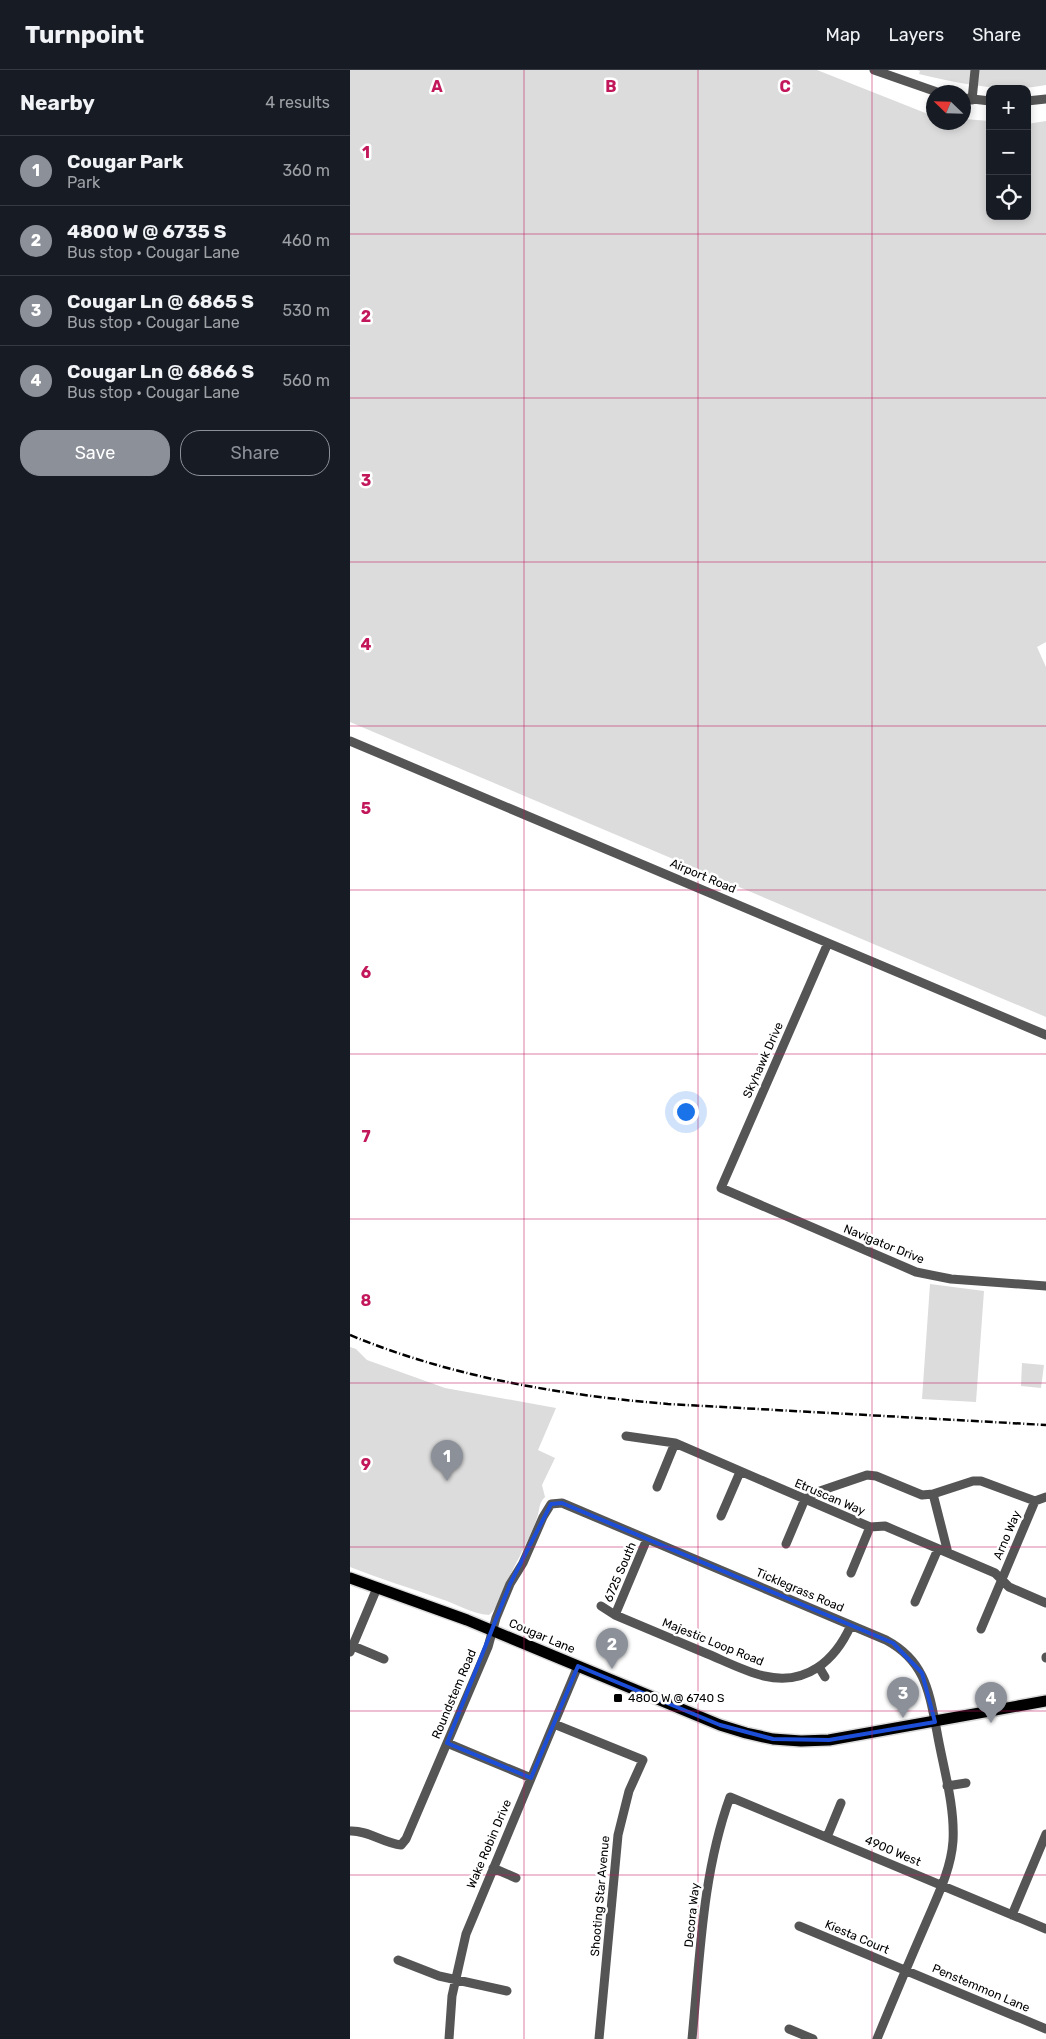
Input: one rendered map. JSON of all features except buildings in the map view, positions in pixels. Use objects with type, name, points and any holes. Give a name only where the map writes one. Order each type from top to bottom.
[{"type":"main road","name":"Cougar Lane","points":[[350,1578],[442,1610],[720,1725],[773,1739],[829,1740],[1046,1701]]},
{"type":"street","points":[[874,70],[926,88]]},
{"type":"street","points":[[971,87],[975,70]]},
{"type":"street","points":[[971,99],[986,101]]},
{"type":"street","points":[[1031,101],[1046,99]]},
{"type":"street","name":"Airport Road","points":[[350,741],[1046,1035]]},
{"type":"street","name":"Skyhawk Drive","points":[[721,1188],[828,943]]},
{"type":"street","name":"Navigator Drive","points":[[721,1188],[916,1272],[951,1279],[1046,1286]]},
{"type":"street","name":"Etruscan Way","points":[[626,1436],[675,1443],[870,1527],[885,1526],[995,1573],[1009,1587],[1046,1603]]},
{"type":"street","points":[[657,1487],[675,1443]]},
{"type":"street","points":[[721,1516],[740,1472]]},
{"type":"street","points":[[786,1544],[806,1500],[817,1492],[871,1475],[922,1495],[933,1494],[973,1481],[981,1481],[1035,1501],[1046,1497]]},
{"type":"street","points":[[933,1494],[948,1553]]},
{"type":"street","name":"Arno Way","points":[[981,1628],[1035,1501]]},
{"type":"street","name":"Ticklegrass Road","points":[[551,1504],[562,1503],[893,1644],[912,1660],[925,1680],[947,1786],[953,1821],[953,1842],[950,1862],[942,1885],[877,2039]]},
{"type":"street","name":"Roundstem Road","points":[[350,1832],[360,1832],[401,1845],[411,1830],[488,1648],[492,1630],[510,1584],[523,1563],[543,1517],[551,1504]]},
{"type":"street","points":[[851,1573],[870,1527]]},
{"type":"street","name":"6725 South","points":[[615,1615],[648,1539]]},
{"type":"street","points":[[915,1602],[938,1548]]},
{"type":"street","points":[[377,1588],[351,1649],[384,1659]]},
{"type":"street","name":"Majestic Loop Road","points":[[601,1606],[615,1615],[765,1676],[789,1677],[805,1674],[819,1667],[840,1647],[851,1625]]},
{"type":"street","name":"Wake Robin Drive","points":[[449,2039],[450,2012],[455,1980],[466,1934],[578,1666]]},
{"type":"street","points":[[819,1667],[825,1677]]},
{"type":"street","name":"Shooting Star Avenue","points":[[554,1724],[643,1760],[626,1799],[618,1836],[599,2039]]},
{"type":"street","points":[[447,1743],[531,1778]]},
{"type":"street","points":[[947,1786],[966,1783]]},
{"type":"street","name":"4900 West","points":[[730,1797],[1046,1929]]},
{"type":"street","name":"Decora Way","points":[[692,2039],[709,1872],[715,1844],[730,1797]]},
{"type":"street","points":[[827,1837],[841,1803]]},
{"type":"street","points":[[1012,1915],[1046,1834]]},
{"type":"street","points":[[493,1868],[516,1878]]},
{"type":"street","name":"Kiesta Court","points":[[799,1926],[906,1971]]},
{"type":"street","points":[[398,1960],[439,1976],[507,1991]]},
{"type":"street","name":"Penstemmon Lane","points":[[906,1971],[1046,2029]]},
{"type":"street","points":[[789,2029],[813,2039]]},
{"type":"highlighted area","points":[[562,1503],[893,1643],[922,1673],[935,1722],[829,1740],[773,1739],[720,1725],[578,1666],[531,1778],[447,1743],[510,1584],[551,1504]]},
{"type":"shaded area","points":[[350,70],[817,70],[926,113],[926,130],[971,130],[971,120],[986,121],[986,220],[1031,220],[1031,123],[1046,121],[1046,642],[1037,647],[1046,667],[1046,1017],[350,722]]},
{"type":"shaded area","points":[[917,70],[1046,70],[1046,85],[986,86],[919,74],[920,71]]},
{"type":"shaded area","points":[[930,1284],[984,1291],[976,1402],[922,1399]]},
{"type":"shaded area","points":[[350,1347],[356,1349],[367,1360],[445,1388],[556,1408],[538,1450],[555,1458],[542,1485],[545,1497],[540,1505],[530,1535],[498,1604],[489,1615],[471,1611],[350,1567]]},
{"type":"shaded area","points":[[1022,1363],[1044,1365],[1041,1388],[1021,1386]]},
{"type":"railway","points":[[350,1335],[388,1350],[467,1373],[506,1382],[587,1395],[668,1404],[1046,1425]]},
{"type":"place","name":"Cougar Park","points":[[447,1481]]},
{"type":"place","name":"4800 W @ 6735 S","points":[[612,1669]]},
{"type":"place","name":"4800 W @ 6740 S","points":[[618,1698]]},
{"type":"place","name":"Cougar Ln @ 6865 S","points":[[903,1718]]},
{"type":"place","name":"Cougar Ln @ 6866 S","points":[[991,1723]]}]
